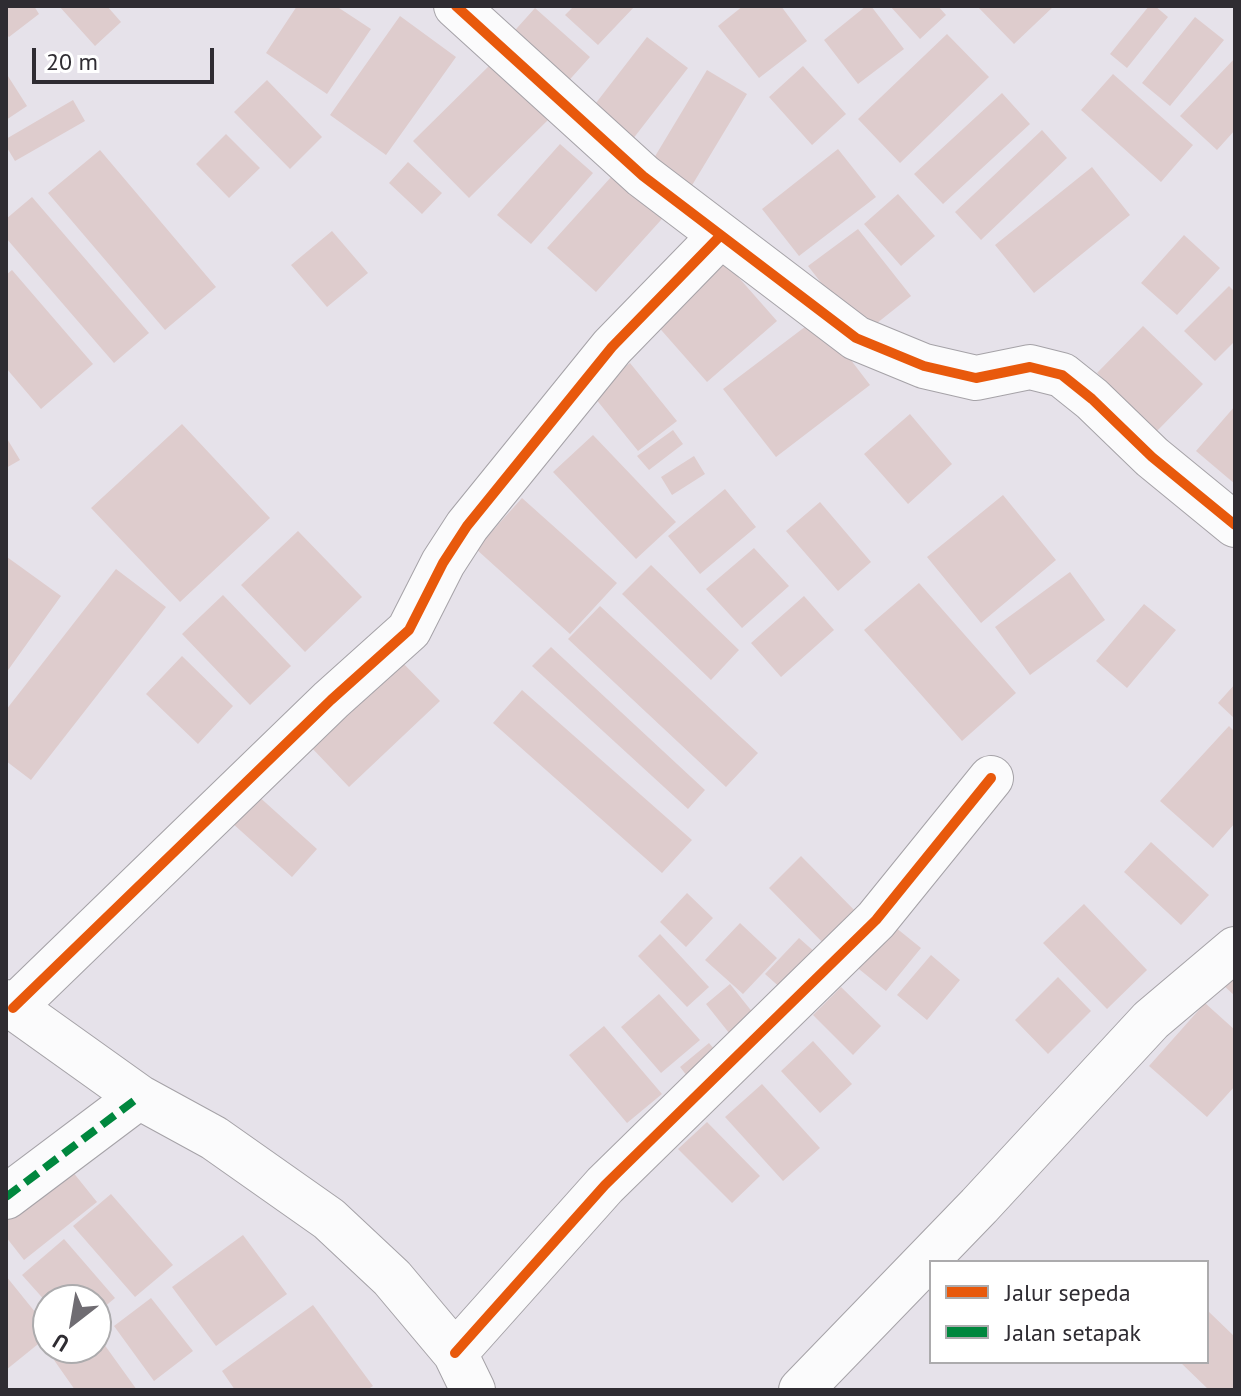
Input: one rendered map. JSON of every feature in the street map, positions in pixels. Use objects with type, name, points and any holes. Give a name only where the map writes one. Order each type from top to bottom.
[{"type":"street","points":[[456,6],[643,176],[856,338],[924,366],[976,378],[1030,367],[1062,375],[1092,399],[1152,457],[1235,525]]},
{"type":"street","points":[[720,236],[612,347],[484,503],[443,563],[409,630],[331,700],[10,1005],[139,1097],[214,1138],[329,1219],[392,1278],[464,1371],[605,1185],[876,920],[991,778]]},
{"type":"street","points":[[801,1390],[968,1217],[1151,1020],[1235,949]]},
{"type":"street","points":[[6,1197],[139,1097]]},
{"type":"building","points":[[6,6],[34,6],[39,14],[9,37],[6,34]]},
{"type":"building","points":[[59,6],[107,6],[121,22],[95,46]]},
{"type":"building","points":[[297,6],[336,6],[371,29],[327,94],[266,53]]},
{"type":"building","points":[[574,6],[635,6],[598,45],[565,15]]},
{"type":"building","points":[[743,6],[781,6],[807,41],[759,78],[718,26]]},
{"type":"building","points":[[866,6],[871,6],[904,49],[858,84],[824,40]]},
{"type":"building","points":[[890,6],[938,6],[946,15],[920,39]]},
{"type":"building","points":[[977,6],[1054,6],[1014,44]]},
{"type":"building","points":[[1149,6],[1155,6],[1168,17],[1127,68],[1110,54]]},
{"type":"building","points":[[535,8],[590,57],[563,87],[508,38]]},
{"type":"building","points":[[400,16],[456,57],[386,155],[330,115]]},
{"type":"building","points":[[1195,17],[1224,40],[1170,106],[1142,83]]},
{"type":"building","points":[[947,34],[989,77],[900,163],[858,119]]},
{"type":"building","points":[[647,37],[688,68],[629,144],[589,112]]},
{"type":"building","points":[[1235,58],[1235,130],[1217,150],[1180,116]]},
{"type":"building","points":[[493,62],[549,119],[469,198],[413,141]]},
{"type":"building","points":[[803,66],[846,114],[812,145],[769,97]]},
{"type":"building","points":[[707,70],[747,94],[691,187],[651,163]]},
{"type":"building","points":[[6,73],[27,106],[6,120]]},
{"type":"building","points":[[1113,74],[1193,145],[1161,182],[1081,110]]},
{"type":"building","points":[[267,80],[322,137],[290,169],[234,112]]},
{"type":"building","points":[[1002,93],[1030,124],[943,204],[914,174]]},
{"type":"building","points":[[73,100],[85,121],[15,161],[6,146],[6,139]]},
{"type":"building","points":[[1042,130],[1067,158],[981,240],[955,212]]},
{"type":"building","points":[[226,134],[260,168],[229,198],[196,164]]},
{"type":"building","points":[[560,144],[593,173],[531,244],[497,215]]},
{"type":"building","points":[[838,149],[876,197],[799,256],[762,209]]},
{"type":"building","points":[[100,150],[216,287],[165,330],[48,193]]},
{"type":"building","points":[[408,162],[442,193],[422,214],[389,183]]},
{"type":"building","points":[[621,166],[670,210],[596,292],[547,248]]},
{"type":"building","points":[[1092,167],[1130,215],[1034,293],[995,245]]},
{"type":"building","points":[[898,194],[935,236],[901,266],[864,224]]},
{"type":"building","points":[[32,197],[149,333],[114,363],[6,238],[6,219]]},
{"type":"building","points":[[858,229],[911,296],[862,335],[808,266]]},
{"type":"building","points":[[332,231],[368,273],[327,307],[291,265]]},
{"type":"building","points":[[1184,235],[1220,268],[1177,315],[1141,283]]},
{"type":"building","points":[[725,262],[777,321],[707,382],[655,323]]},
{"type":"building","points":[[12,270],[93,364],[41,409],[6,368],[6,275]]},
{"type":"building","points":[[1229,286],[1235,292],[1235,341],[1215,361],[1184,331]]},
{"type":"building","points":[[818,317],[870,385],[776,457],[723,389]]},
{"type":"building","points":[[1143,326],[1203,384],[1157,431],[1097,373]]},
{"type":"building","points":[[630,363],[677,421],[638,451],[591,393]]},
{"type":"building","points":[[1235,406],[1235,484],[1196,451]]},
{"type":"building","points":[[910,414],[952,464],[908,504],[864,454]]},
{"type":"building","points":[[182,424],[270,518],[180,602],[91,508]]},
{"type":"building","points":[[673,430],[683,444],[649,470],[637,456]]},
{"type":"building","points":[[593,435],[676,522],[636,559],[553,472]]},
{"type":"building","points":[[6,437],[20,460],[6,468]]},
{"type":"building","points":[[694,456],[705,474],[672,495],[661,477]]},
{"type":"building","points":[[725,489],[756,527],[700,574],[668,536]]},
{"type":"building","points":[[1003,495],[1056,560],[981,623],[927,557]]},
{"type":"building","points":[[522,498],[617,583],[570,634],[476,549]]},
{"type":"building","points":[[820,502],[871,562],[838,591],[786,531]]},
{"type":"building","points":[[298,531],[362,597],[305,652],[241,585]]},
{"type":"building","points":[[754,548],[789,586],[742,628],[706,589]]},
{"type":"building","points":[[6,559],[61,596],[6,673]]},
{"type":"building","points":[[651,565],[739,650],[711,680],[622,594]]},
{"type":"building","points":[[116,569],[166,607],[31,780],[6,761],[6,710]]},
{"type":"building","points":[[1070,572],[1105,620],[1030,675],[995,627]]},
{"type":"building","points":[[919,583],[1016,693],[962,741],[864,630]]},
{"type":"building","points":[[223,595],[291,666],[250,705],[182,634]]},
{"type":"building","points":[[804,596],[834,630],[781,677],[751,643]]},
{"type":"building","points":[[1144,604],[1176,630],[1127,688],[1096,661]]},
{"type":"building","points":[[600,606],[758,753],[726,787],[568,639]]},
{"type":"building","points":[[551,647],[705,790],[688,809],[532,666]]},
{"type":"building","points":[[182,656],[233,706],[198,744],[146,694]]},
{"type":"building","points":[[400,660],[440,701],[349,787],[310,746]]},
{"type":"building","points":[[1235,684],[1235,719],[1218,703]]},
{"type":"building","points":[[522,690],[692,840],[662,873],[493,723]]},
{"type":"building","points":[[1229,726],[1235,732],[1235,823],[1213,848],[1160,801]]},
{"type":"building","points":[[256,794],[317,849],[292,877],[231,822]]},
{"type":"building","points":[[1151,842],[1209,895],[1181,925],[1124,872]]},
{"type":"building","points":[[801,856],[864,920],[832,952],[769,888]]},
{"type":"building","points":[[687,893],[713,918],[686,947],[660,922]]},
{"type":"building","points":[[1084,904],[1147,970],[1107,1009],[1043,943]]},
{"type":"building","points":[[740,923],[777,958],[743,994],[705,960]]},
{"type":"building","points":[[890,923],[921,948],[886,991],[854,965]]},
{"type":"building","points":[[660,934],[709,987],[687,1007],[638,956]]},
{"type":"building","points":[[799,938],[826,962],[793,999],[765,974]]},
{"type":"building","points":[[931,955],[960,980],[927,1020],[897,995]]},
{"type":"building","points":[[1235,970],[1235,996],[1222,984]]},
{"type":"building","points":[[1058,977],[1091,1011],[1048,1054],[1015,1020]]},
{"type":"building","points":[[730,984],[761,1023],[737,1043],[706,1004]]},
{"type":"building","points":[[841,987],[881,1026],[853,1055],[813,1015]]},
{"type":"building","points":[[659,994],[700,1040],[661,1073],[621,1027]]},
{"type":"building","points":[[1205,1003],[1235,1030],[1235,1086],[1207,1117],[1149,1066]]},
{"type":"building","points":[[604,1026],[662,1094],[627,1123],[569,1055]]},
{"type":"building","points":[[813,1041],[852,1084],[820,1113],[781,1071]]},
{"type":"building","points":[[709,1043],[725,1062],[695,1086],[680,1067]]},
{"type":"building","points":[[762,1084],[820,1148],[783,1181],[725,1117]]},
{"type":"building","points":[[707,1122],[760,1176],[732,1203],[678,1149]]},
{"type":"building","points":[[64,1161],[97,1202],[24,1260],[6,1237],[6,1207]]},
{"type":"building","points":[[111,1194],[173,1265],[135,1297],[73,1226]]},
{"type":"building","points":[[243,1235],[287,1294],[216,1346],[172,1287]]},
{"type":"building","points":[[64,1239],[103,1284],[32,1286],[22,1275]]},
{"type":"building","points":[[6,1276],[32,1308],[32,1349],[6,1370]]},
{"type":"building","points":[[151,1298],[193,1351],[154,1381],[114,1326]]},
{"type":"building","points":[[313,1305],[373,1386],[367,1390],[235,1390],[222,1371]]},
{"type":"building","points":[[1209,1312],[1235,1337],[1235,1390],[1209,1390],[1182,1364],[1209,1364]]},
{"type":"building","points":[[112,1355],[137,1390],[75,1390],[57,1364],[112,1364]]},
{"type":"marked path","points":[[6,1197],[139,1097]]},
{"type":"cycle path","points":[[456,6],[643,176],[856,338],[924,366],[976,378],[1030,367],[1062,375],[1092,399],[1152,457],[1235,525]]},
{"type":"cycle path","points":[[13,1008],[331,700],[409,630],[443,563],[467,526],[612,347],[720,236]]},
{"type":"cycle path","points":[[455,1353],[605,1185],[876,920],[991,778]]}]
